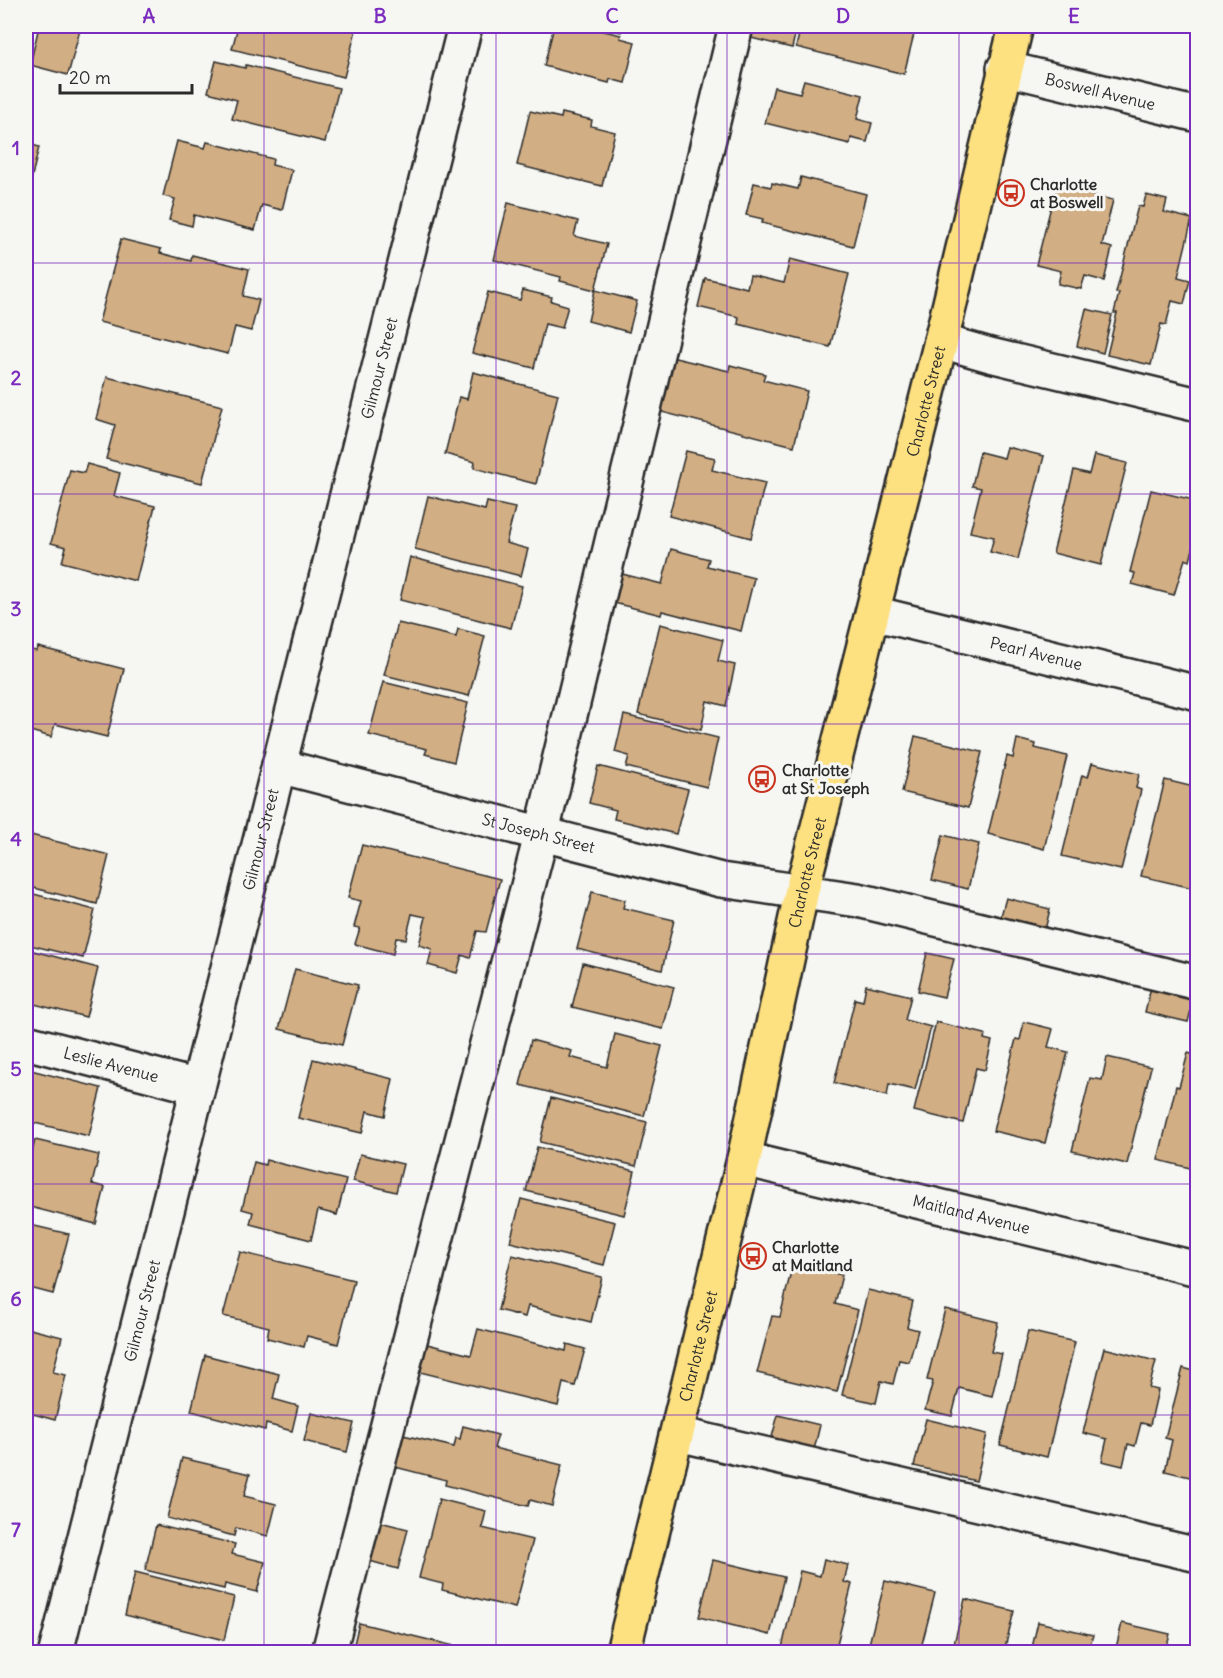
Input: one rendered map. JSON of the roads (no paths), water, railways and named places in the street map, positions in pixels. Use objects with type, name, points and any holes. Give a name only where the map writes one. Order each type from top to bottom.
[{"type":"main road","name":"Charlotte Street","points":[[623,1653],[744,1159],[802,890],[941,341],[1004,68],[1016,26]]},
{"type":"street","name":"Gilmour Street","points":[[56,1653],[465,26]]},
{"type":"street","points":[[329,1653],[541,836],[736,26]]},
{"type":"street","name":"Boswell Avenue","points":[[1004,68],[1197,116]]},
{"type":"street","points":[[941,341],[990,356],[1197,405]]},
{"type":"street","name":"Pearl Avenue","points":[[873,613],[1197,693]]},
{"type":"street","name":"St Joseph Street","points":[[279,766],[541,836],[721,880],[802,890],[858,900],[1197,983]]},
{"type":"street","name":"Leslie Avenue","points":[[26,1042],[198,1087]]},
{"type":"street","name":"Maitland Avenue","points":[[744,1159],[1197,1269]]},
{"type":"street","points":[[678,1434],[1197,1555]]},
{"type":"place","name":"Charlotte at Boswell","points":[[1011,193]]},
{"type":"place","name":"Charlotte at St Joseph","points":[[762,779]]},
{"type":"place","name":"Charlotte at Maitland","points":[[753,1256]]}]
